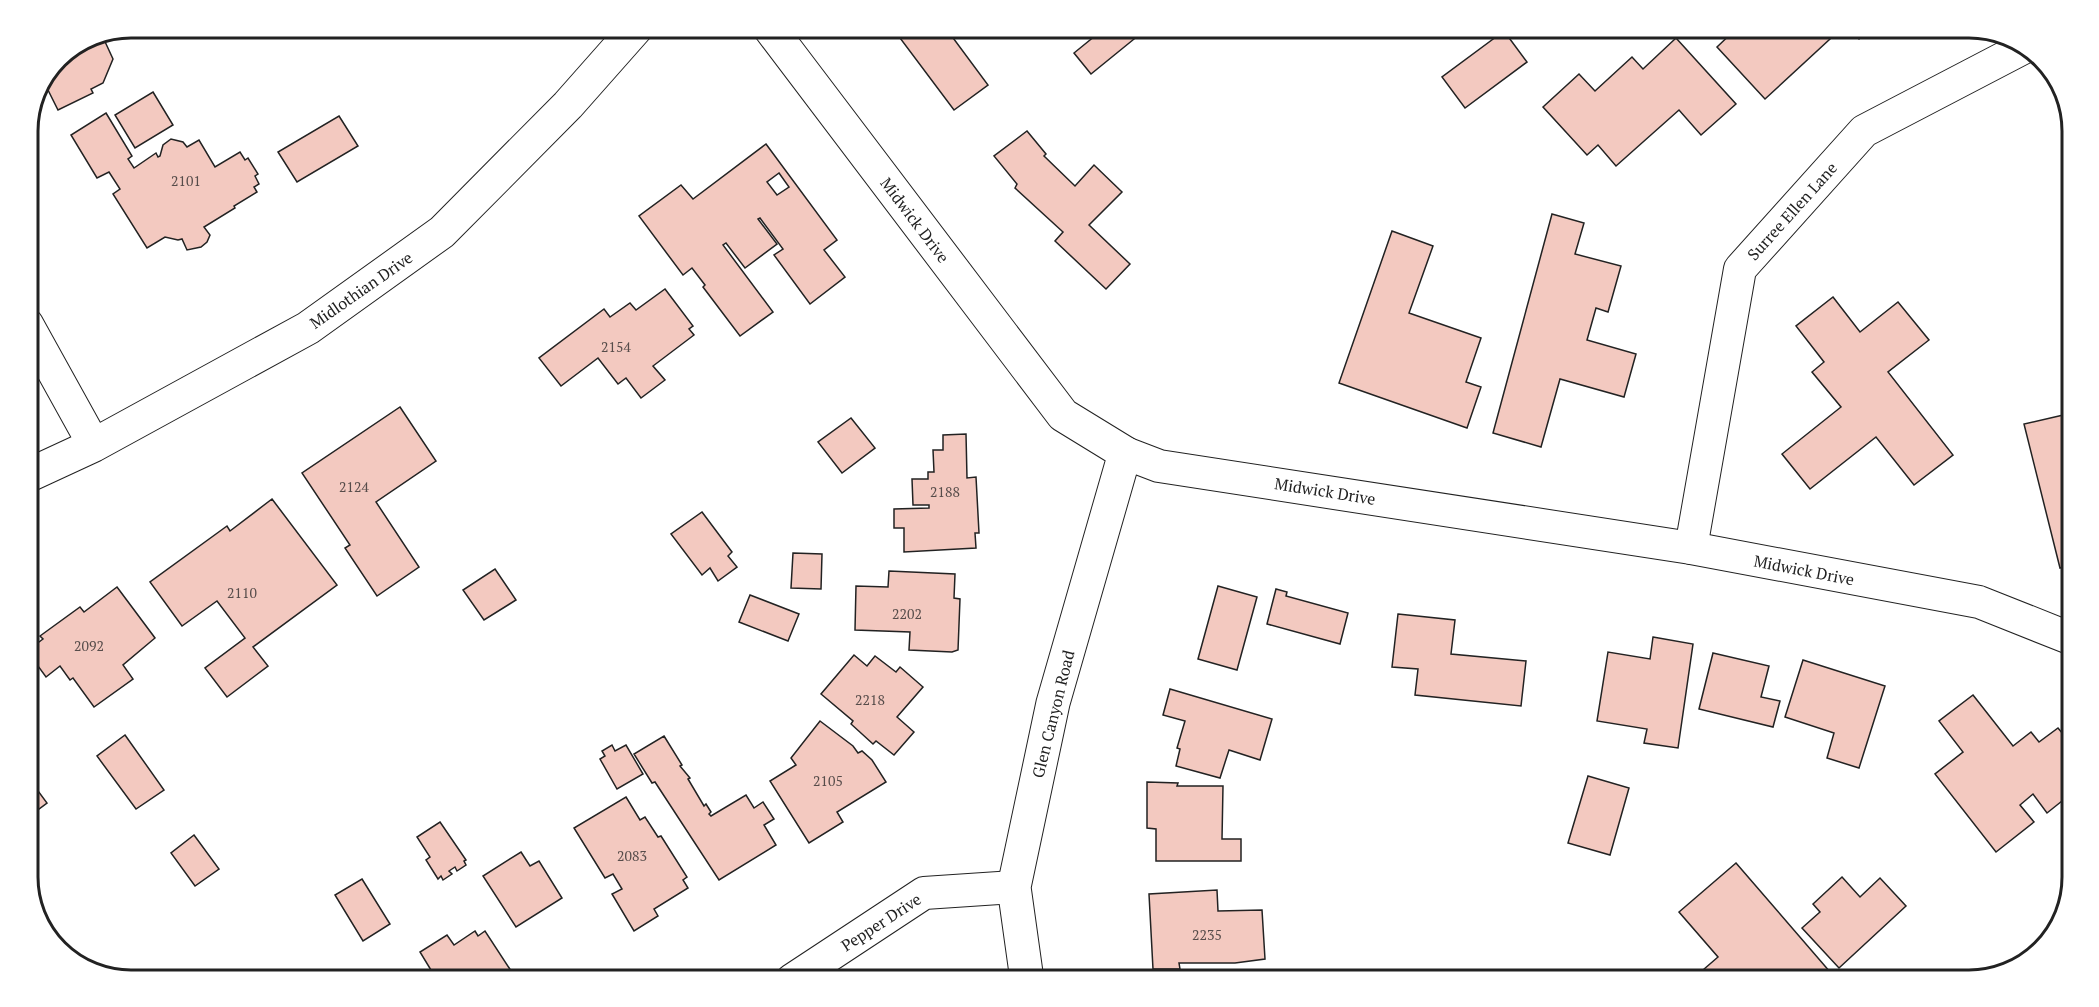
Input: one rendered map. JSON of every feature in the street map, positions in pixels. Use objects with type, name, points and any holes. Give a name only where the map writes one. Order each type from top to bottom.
[{"type":"street","name":"Midlothian Drive","points":[[38,471],[94,445],[308,328],[442,232],[568,105],[627,38]]},
{"type":"street","name":"Midwick Drive","points":[[777,38],[1062,415],[1125,453],[1159,466],[1691,548],[1979,602],[2062,635]]},
{"type":"street","name":"Surree Ellen Lane","points":[[1691,548],[1740,269],[1864,131],[2017,51]]},
{"type":"street","points":[[38,344],[94,445]]},
{"type":"street","name":"Glen Canyon Road","points":[[1026,970],[1014,887],[1053,703],[1125,453]]},
{"type":"street","name":"Pepper Drive","points":[[807,970],[924,893],[1014,887]]},
{"type":"building","points":[[900,38],[953,38],[988,85],[954,110]]},
{"type":"building","points":[[1092,38],[1135,38],[1091,74],[1074,53]]},
{"type":"building","points":[[1495,38],[1509,38],[1527,62],[1465,108],[1442,77]]},
{"type":"building","points":[[1676,38],[1736,104],[1701,135],[1679,110],[1616,166],[1598,145],[1587,155],[1543,107],[1579,74],[1595,91],[1632,57],[1643,69]]},
{"type":"building","points":[[1726,38],[1831,38],[1765,99],[1717,47]]},
{"type":"building","points":[[105,42],[113,59],[103,83],[91,89],[93,93],[58,110],[48,90],[53,79],[79,53]]},
{"type":"building","points":[[153,92],[173,125],[135,148],[115,115]]},
{"type":"building","points":[[106,113],[132,156],[128,159],[134,168],[156,153],[158,157],[160,156],[163,145],[171,139],[183,142],[187,147],[199,140],[215,167],[240,152],[245,160],[248,158],[258,174],[255,176],[259,184],[254,187],[257,192],[204,227],[210,235],[201,247],[187,250],[182,239],[165,237],[147,248],[113,194],[120,189],[109,172],[97,178],[71,135]]},
{"type":"building","points":[[339,116],[358,146],[297,182],[278,152]]},
{"type":"building","points":[[1027,131],[1046,154],[1044,156],[1075,186],[1094,165],[1122,192],[1089,225],[1130,264],[1106,289],[1055,241],[1063,232],[1015,188],[1017,184],[994,156]]},
{"type":"building","points":[[766,144],[837,240],[824,250],[845,277],[810,304],[774,255],[783,249],[760,218],[758,219],[777,244],[745,268],[726,243],[723,245],[773,312],[740,336],[703,287],[705,285],[692,268],[683,275],[639,216],[681,185],[693,199]],"holes":[[[779,173],[789,187],[777,195],[767,182]]]},
{"type":"building","points":[[1552,214],[1584,223],[1575,254],[1621,266],[1608,312],[1596,308],[1587,340],[1636,354],[1624,397],[1560,379],[1541,447],[1493,433]]},
{"type":"building","points":[[1392,231],[1433,246],[1409,313],[1481,338],[1466,382],[1481,387],[1467,428],[1339,383]]},
{"type":"building","points":[[665,289],[693,326],[689,329],[694,335],[653,366],[665,380],[641,398],[626,378],[618,384],[598,358],[561,386],[539,358],[604,309],[610,317],[630,303],[636,310]]},
{"type":"building","points":[[1833,297],[1860,332],[1898,302],[1929,340],[1888,372],[1953,455],[1914,485],[1876,437],[1810,489],[1782,454],[1841,407],[1812,372],[1824,362],[1796,326]]},
{"type":"building","points":[[400,407],[436,461],[376,502],[419,567],[377,596],[345,548],[350,545],[302,473]]},
{"type":"building","points":[[2061,415],[2062,568],[2060,568],[2024,424]]},
{"type":"building","points":[[851,418],[875,448],[842,473],[818,442]]},
{"type":"building","points":[[966,434],[967,478],[976,477],[979,533],[975,533],[976,548],[904,552],[904,528],[894,528],[894,509],[929,508],[929,505],[913,505],[912,479],[928,479],[928,472],[934,472],[933,450],[943,450],[943,435]]},
{"type":"building","points":[[272,499],[337,585],[253,647],[268,666],[227,697],[205,668],[245,638],[217,601],[182,626],[150,582],[227,526],[230,531]]},
{"type":"building","points":[[702,512],[732,552],[728,556],[737,567],[718,581],[710,568],[702,575],[671,534]]},
{"type":"building","points":[[793,553],[822,554],[821,589],[791,588]]},
{"type":"building","points":[[495,569],[516,600],[484,620],[463,590]]},
{"type":"building","points":[[889,571],[955,574],[954,598],[960,599],[958,650],[952,652],[909,650],[910,632],[855,630],[856,586],[888,587]]},
{"type":"building","points":[[1218,586],[1257,597],[1237,670],[1198,659]]},
{"type":"building","points":[[117,587],[155,638],[123,665],[133,679],[94,707],[73,678],[70,680],[60,666],[46,677],[38,666],[38,643],[43,639],[40,636],[80,607],[84,612]]},
{"type":"building","points":[[1276,589],[1287,592],[1286,596],[1348,613],[1340,644],[1267,624]]},
{"type":"building","points":[[750,595],[799,614],[788,641],[739,622]]},
{"type":"building","points":[[1398,614],[1455,620],[1451,654],[1526,661],[1521,706],[1415,695],[1418,669],[1392,667]]},
{"type":"building","points":[[1653,637],[1693,644],[1678,748],[1644,743],[1647,729],[1597,721],[1608,652],[1650,659]]},
{"type":"building","points":[[1713,653],[1769,666],[1761,697],[1780,701],[1773,727],[1699,709]]},
{"type":"building","points":[[854,655],[867,666],[875,656],[896,672],[900,667],[923,687],[897,717],[914,732],[894,755],[876,741],[873,744],[851,724],[853,721],[821,694]]},
{"type":"building","points":[[1803,660],[1885,686],[1859,768],[1827,758],[1834,733],[1785,717]]},
{"type":"building","points":[[1170,689],[1272,719],[1260,760],[1229,750],[1220,778],[1176,766],[1180,749],[1177,748],[1185,721],[1163,715]]},
{"type":"building","points":[[1973,695],[2013,746],[2031,732],[2039,742],[2058,728],[2062,733],[2062,801],[2047,813],[2033,794],[2020,805],[2034,822],[1996,852],[1935,774],[1963,752],[1939,721]]},
{"type":"building","points":[[820,721],[853,746],[858,753],[862,751],[872,760],[886,782],[837,812],[843,822],[809,843],[770,781],[796,765],[791,758]]},
{"type":"building","points":[[125,735],[164,790],[136,809],[97,756]]},
{"type":"building","points":[[664,736],[704,806],[706,804],[711,812],[709,814],[711,816],[746,795],[754,808],[763,802],[774,819],[764,825],[776,845],[719,880],[634,754]]},
{"type":"building","points":[[612,745],[615,751],[626,745],[643,774],[617,789],[600,759],[605,756],[602,751]]},
{"type":"building","points":[[1588,776],[1629,788],[1610,855],[1568,843]]},
{"type":"building","points":[[1147,782],[1178,783],[1177,786],[1223,786],[1222,839],[1241,839],[1241,861],[1156,861],[1156,829],[1147,828]]},
{"type":"building","points":[[38,791],[47,803],[38,810]]},
{"type":"building","points":[[626,797],[640,820],[645,817],[658,837],[661,836],[687,877],[683,880],[688,888],[654,909],[658,916],[634,931],[612,894],[622,889],[613,874],[605,878],[574,828]]},
{"type":"building","points":[[440,822],[466,860],[464,861],[466,865],[457,871],[455,867],[449,871],[452,874],[443,880],[441,876],[438,879],[426,860],[430,857],[417,837]]},
{"type":"building","points":[[194,835],[219,869],[195,886],[171,853]]},
{"type":"building","points":[[521,852],[530,866],[539,861],[562,898],[516,927],[483,876]]},
{"type":"building","points":[[1736,863],[1828,970],[1703,970],[1718,957],[1679,912]]},
{"type":"building","points":[[1842,877],[1860,897],[1880,878],[1906,906],[1839,968],[1802,928],[1820,912],[1813,904]]},
{"type":"building","points":[[362,879],[390,924],[363,941],[335,895]]},
{"type":"building","points":[[1217,890],[1218,911],[1262,910],[1265,959],[1235,963],[1179,963],[1180,969],[1153,969],[1149,894]]},
{"type":"building","points":[[475,931],[478,936],[485,931],[510,970],[431,970],[420,952],[447,935],[454,945]]}]
